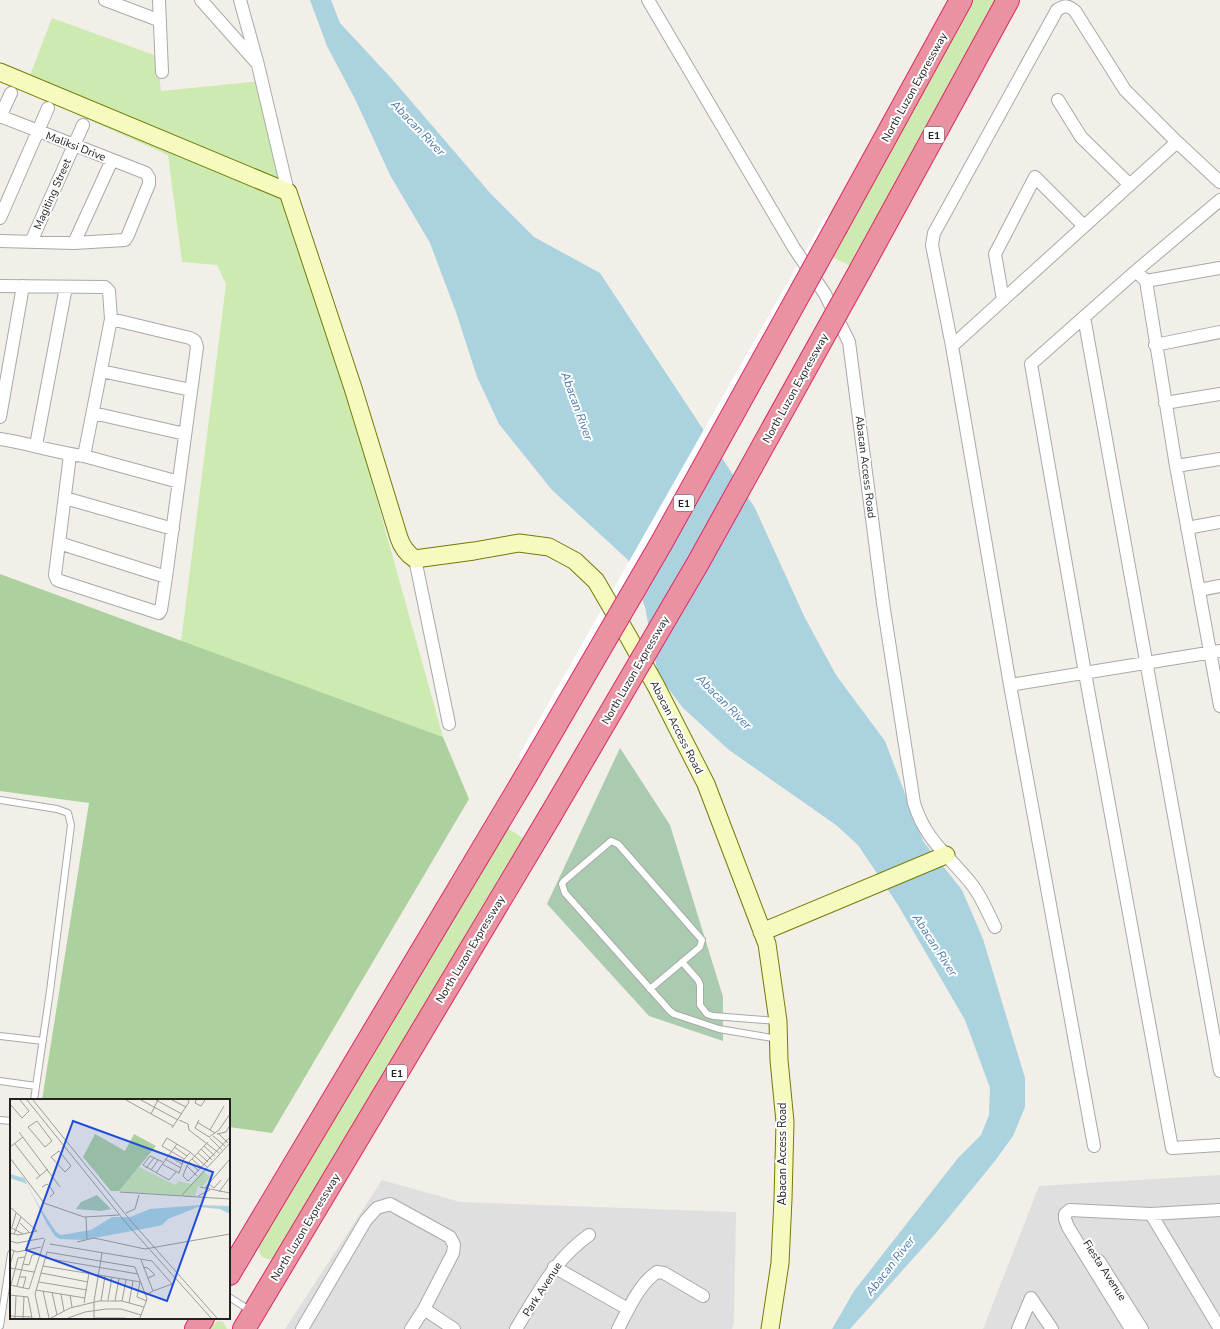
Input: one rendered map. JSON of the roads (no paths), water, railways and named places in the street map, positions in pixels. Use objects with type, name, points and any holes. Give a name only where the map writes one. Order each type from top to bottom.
[{"type":"highway","name":"North Luzon Expressway","points":[[230,1272],[526,776],[662,542],[961,0]]},
{"type":"highway","name":"North Luzon Expressway","points":[[249,1321],[550,816],[698,563],[1008,0]]},
{"type":"highway","points":[[196,1329],[202,1319]]},
{"type":"street","points":[[159,0],[158,20],[162,72]]},
{"type":"street","points":[[201,0],[258,65]]},
{"type":"street","points":[[240,0],[258,65],[288,192],[351,381],[402,547],[415,559],[449,724]]},
{"type":"street","name":"Abacan Access Road","points":[[648,0],[794,248],[825,294],[850,342],[883,603],[914,803],[922,826],[943,856],[973,886],[995,926]]},
{"type":"street","points":[[113,1],[158,20]]},
{"type":"street","points":[[1094,1146],[1010,685],[952,346],[932,245],[934,233],[1057,10],[1064,5],[1069,6],[1075,11],[1125,90],[1220,182]]},
{"type":"street","points":[[0,72],[288,192]]},
{"type":"street","points":[[0,116],[11,93]]},
{"type":"street","points":[[1058,100],[1081,137],[1130,185]]},
{"type":"street","points":[[0,218],[48,108]]},
{"type":"street","name":"Maliksi Drive","points":[[0,116],[146,173],[149,178],[149,184],[125,240],[74,243]]},
{"type":"street","name":"Magiting Street","points":[[31,242],[83,125]]},
{"type":"street","points":[[952,346],[1177,142]]},
{"type":"street","points":[[0,241],[74,243],[112,160]]},
{"type":"street","points":[[1003,300],[995,254],[1035,177],[1084,226]]},
{"type":"street","points":[[1220,200],[1136,271],[1031,364],[1085,673],[1172,1148],[1220,1145]]},
{"type":"street","points":[[1146,281],[1220,268]]},
{"type":"street","points":[[1136,271],[1146,281],[1155,345],[1187,528],[1199,590],[1215,652],[1220,706]]},
{"type":"street","points":[[0,286],[105,288],[109,291],[111,296],[111,319],[84,456]]},
{"type":"street","points":[[0,418],[23,286]]},
{"type":"street","points":[[36,445],[66,287]]},
{"type":"street","points":[[1084,317],[1145,663],[1220,1071]]},
{"type":"street","points":[[70,455],[55,575],[57,580],[155,613],[159,613],[161,610],[173,529],[197,346],[195,341],[190,338],[111,319]]},
{"type":"street","points":[[1155,345],[1220,332]]},
{"type":"street","points":[[101,371],[191,390]]},
{"type":"street","points":[[1165,403],[1220,394]]},
{"type":"street","points":[[93,414],[185,434]]},
{"type":"street","points":[[0,439],[36,445],[70,455],[84,456],[179,482]]},
{"type":"street","points":[[1176,466],[1220,459]]},
{"type":"street","points":[[65,498],[173,529]]},
{"type":"street","points":[[1187,528],[1220,522]]},
{"type":"street","name":"Abacan Access Road","points":[[415,559],[474,551],[519,542],[549,547],[576,561],[596,581],[656,686],[706,784],[767,944],[778,1021],[778,1060],[785,1122],[780,1263],[770,1329]]},
{"type":"street","points":[[60,543],[166,576]]},
{"type":"street","points":[[1199,590],[1220,586]]},
{"type":"street","points":[[1010,685],[1215,652]]},
{"type":"street","points":[[762,932],[943,856]]},
{"type":"street","points":[[302,1329],[366,1220],[377,1208],[390,1204],[450,1237],[454,1245],[453,1253],[424,1309],[411,1329]]},
{"type":"street","points":[[1218,1324],[1151,1214],[1217,1210],[1220,1221]]},
{"type":"street","name":"Fiesta Avenue","points":[[1142,1329],[1130,1322],[1067,1215],[1151,1214]]},
{"type":"street","name":"Park Avenue","points":[[516,1329],[554,1268],[569,1250],[589,1235]]},
{"type":"street","points":[[554,1268],[628,1309]]},
{"type":"street","points":[[618,1329],[628,1309],[650,1276],[657,1272],[664,1273],[703,1296]]},
{"type":"street","points":[[1018,1329],[1031,1298],[1052,1329]]},
{"type":"street","points":[[424,1309],[454,1329]]},
{"type":"lane","points":[[0,800],[57,809],[68,813],[71,825],[34,1099]]},
{"type":"lane","points":[[650,989],[700,947],[702,943],[701,937],[618,844],[611,841],[564,881],[563,888],[565,893],[650,989],[670,1011],[679,1017],[719,1029],[779,1039]]},
{"type":"lane","points":[[682,962],[698,980],[700,985],[700,1005],[707,1014],[713,1016],[778,1021]]},
{"type":"lane","points":[[0,1036],[43,1040]]},
{"type":"lane","points":[[0,1081],[36,1086]]},
{"type":"lane","points":[[0,1120],[10,1121]]},
{"type":"lane","points":[[0,1326],[10,1261]]},
{"type":"lane","points":[[230,1297],[249,1321]]},
{"type":"water","name":"Abacan River","points":[[310,0],[331,0],[340,23],[393,80],[490,193],[534,237],[600,273],[755,508],[805,618],[836,675],[885,741],[923,841],[962,890],[983,939],[1025,1078],[1025,1107],[1013,1136],[995,1161],[936,1233],[850,1329],[832,1329],[854,1291],[958,1158],[981,1135],[989,1115],[990,1088],[965,1020],[898,905],[858,845],[836,825],[729,750],[683,708],[658,675],[645,607],[628,560],[552,490],[499,424],[477,377],[456,312],[430,243],[390,175],[356,101],[327,46]]}]
